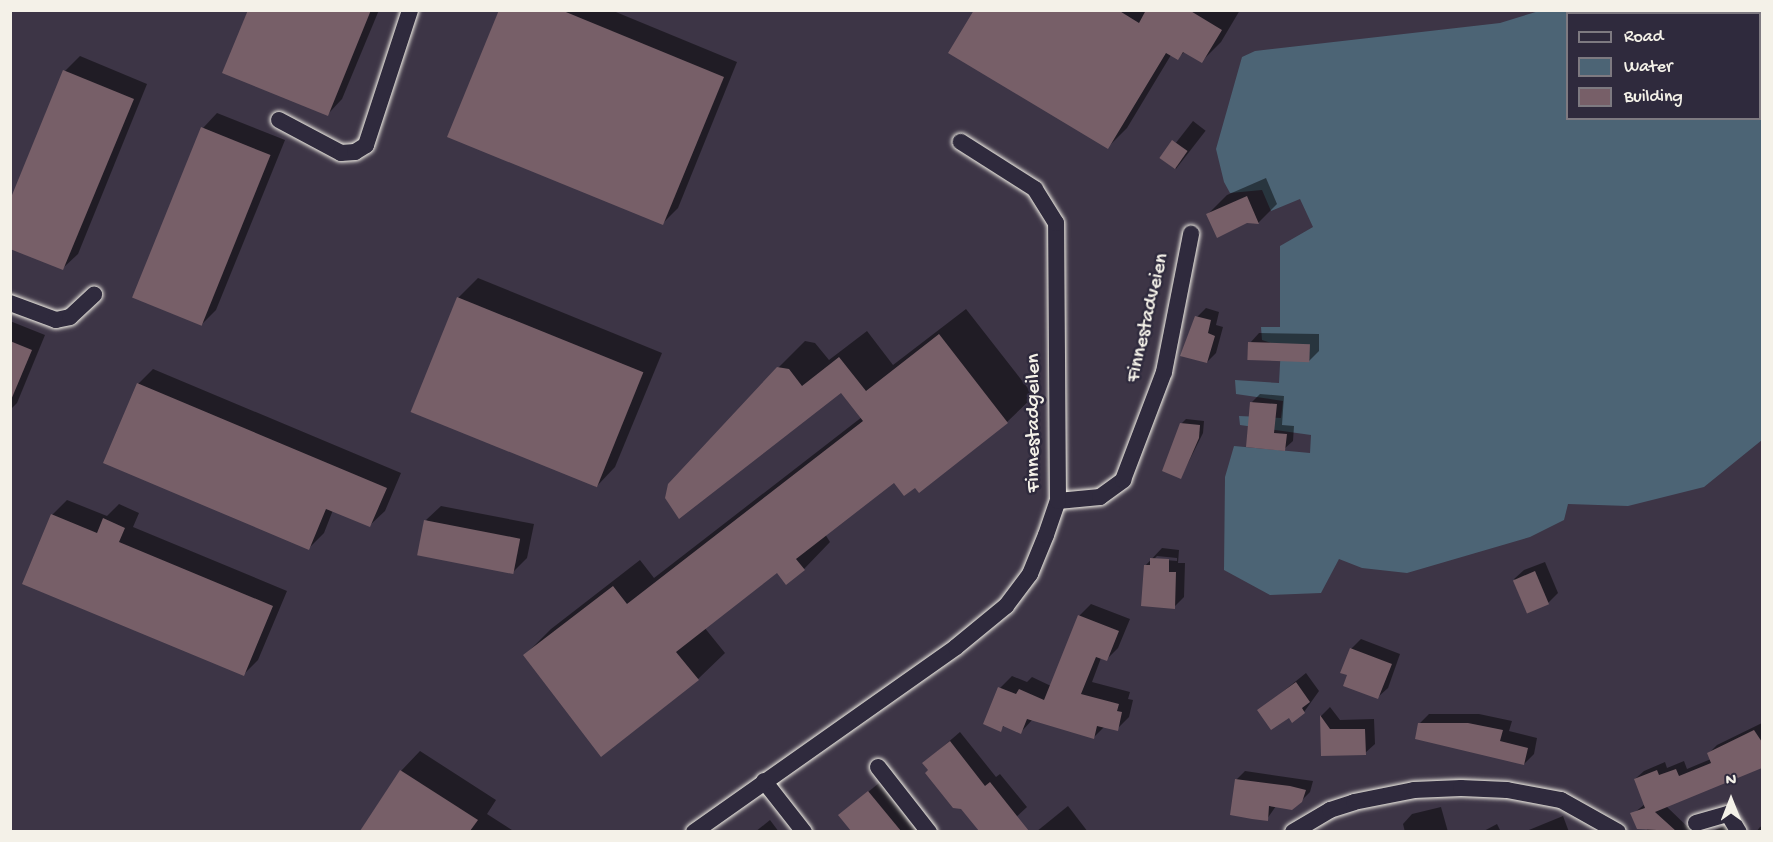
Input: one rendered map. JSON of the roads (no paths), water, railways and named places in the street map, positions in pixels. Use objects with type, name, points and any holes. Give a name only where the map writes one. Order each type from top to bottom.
[{"type":"street","points":[[279,120],[341,153],[355,152],[366,145],[410,10]]},
{"type":"street","name":"Finnestadgeilen","points":[[694,831],[956,647],[1006,606],[1030,573],[1058,501],[1056,223],[1035,189],[961,142]]},
{"type":"street","name":"Finnestadveien","points":[[1058,501],[1100,497],[1123,480],[1164,372],[1191,234]]},
{"type":"street","points":[[17,305],[56,320],[70,317],[94,295]]},
{"type":"street","points":[[878,766],[929,831]]},
{"type":"street","points":[[764,782],[804,831]]},
{"type":"street","points":[[1293,831],[1330,810],[1354,802],[1414,790],[1479,788],[1561,800],[1618,831]]},
{"type":"street","points":[[1696,823],[1728,814],[1739,831]]},
{"type":"water","points":[[1539,11],[1762,11],[1762,440],[1704,487],[1628,506],[1568,504],[1564,520],[1530,537],[1407,573],[1362,568],[1339,559],[1321,593],[1270,595],[1224,570],[1225,477],[1234,446],[1310,453],[1311,435],[1240,425],[1239,416],[1281,418],[1283,401],[1236,394],[1235,380],[1279,383],[1281,346],[1262,340],[1261,327],[1280,327],[1280,246],[1313,227],[1300,199],[1271,211],[1262,190],[1230,193],[1224,182],[1216,149],[1242,57],[1255,51],[1500,23]]}]
